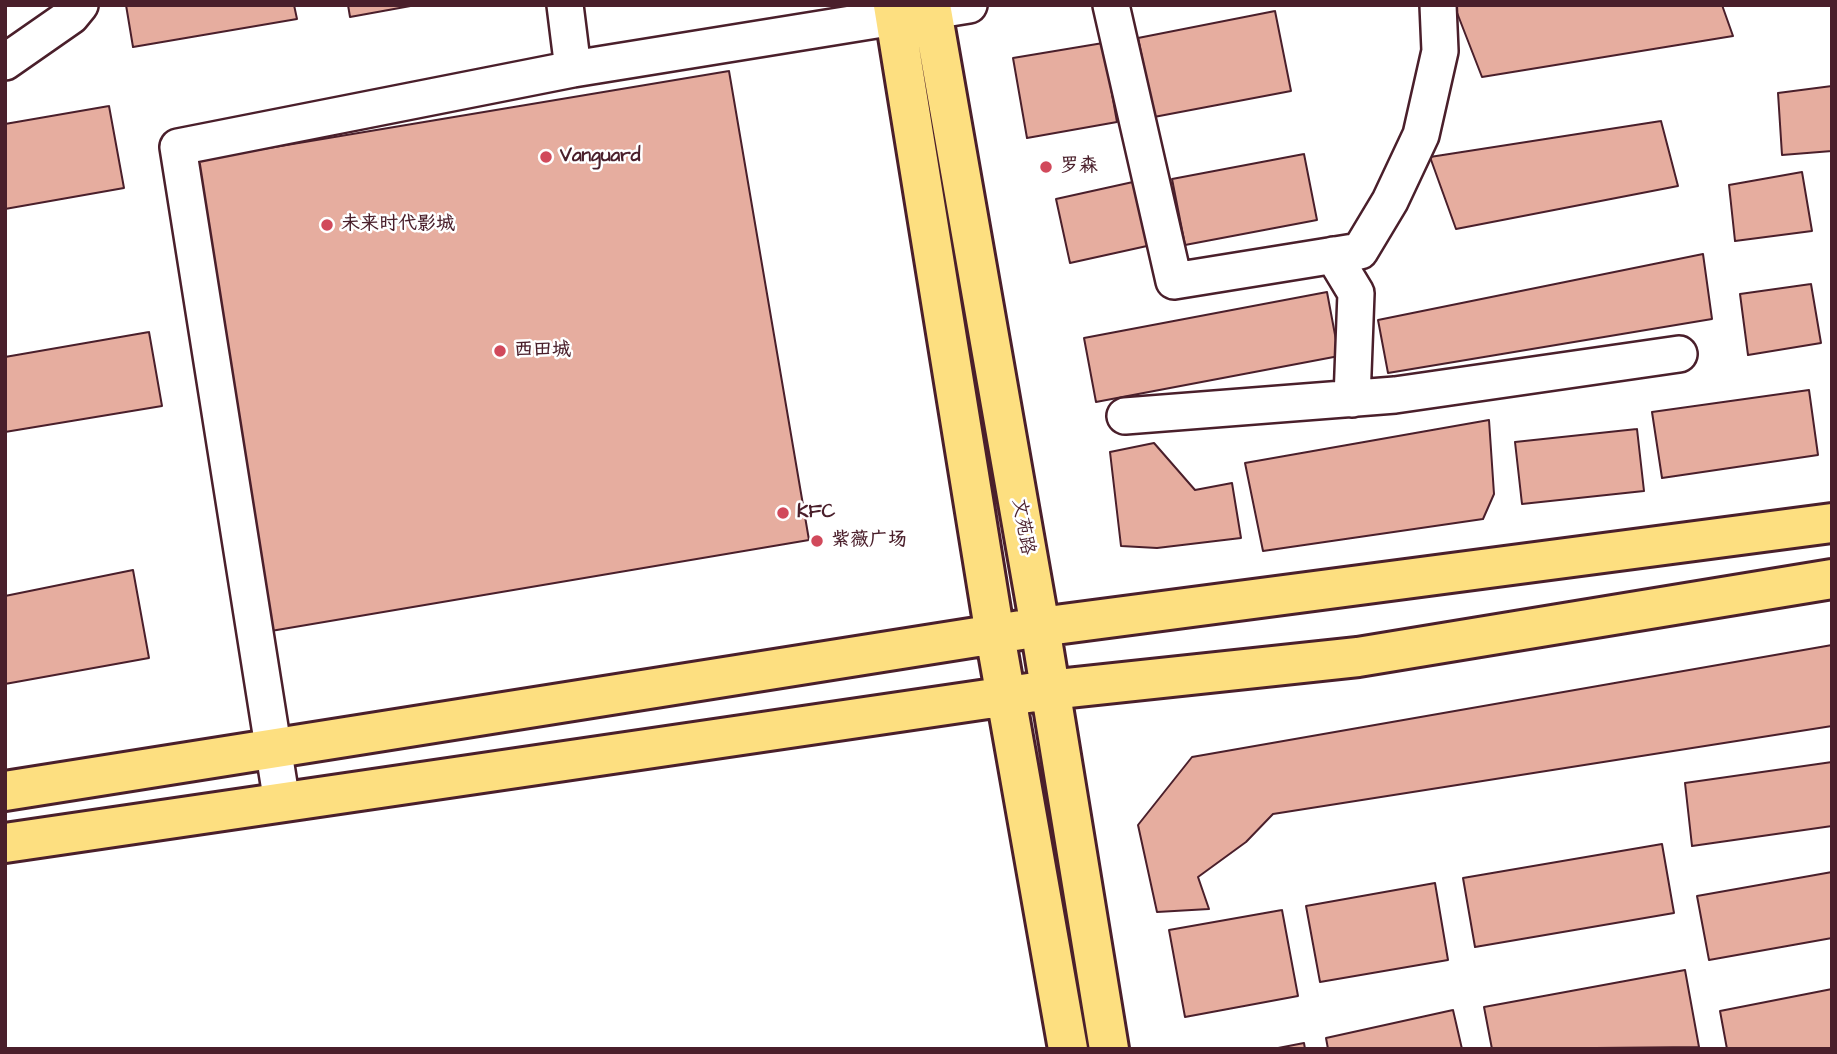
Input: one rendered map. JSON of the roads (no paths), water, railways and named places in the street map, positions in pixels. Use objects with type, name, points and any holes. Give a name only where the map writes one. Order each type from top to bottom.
[{"type":"main road","name":"文苑路","points":[[932,8],[1040,627],[1109,1049]]},
{"type":"main road","points":[[894,11],[995,635],[1009,697],[1068,1049]]},
{"type":"main road","points":[[5,791],[1040,627],[1832,523]]},
{"type":"main road","points":[[5,843],[1049,690],[1359,657],[1832,579]]},
{"type":"lane","points":[[5,62],[71,16],[80,5]]},
{"type":"lane","points":[[565,5],[573,69]]},
{"type":"lane","points":[[282,803],[178,147],[573,69],[773,21],[970,5]]},
{"type":"lane","points":[[1111,5],[1174,281],[1360,251],[1390,201],[1421,135],[1440,51],[1438,5]]},
{"type":"lane","points":[[1333,255],[1356,293],[1352,398]]},
{"type":"lane","points":[[1125,416],[1352,398],[1679,354]]},
{"type":"place","name":"Vanguard","points":[[546,157]]},
{"type":"place","name":"罗森","points":[[1046,167]]},
{"type":"place","name":"未来时代影城","points":[[327,225]]},
{"type":"place","name":"西田城","points":[[500,351]]},
{"type":"place","name":"KFC","points":[[783,513]]},
{"type":"place","name":"紫薇广场","points":[[817,541]]}]
